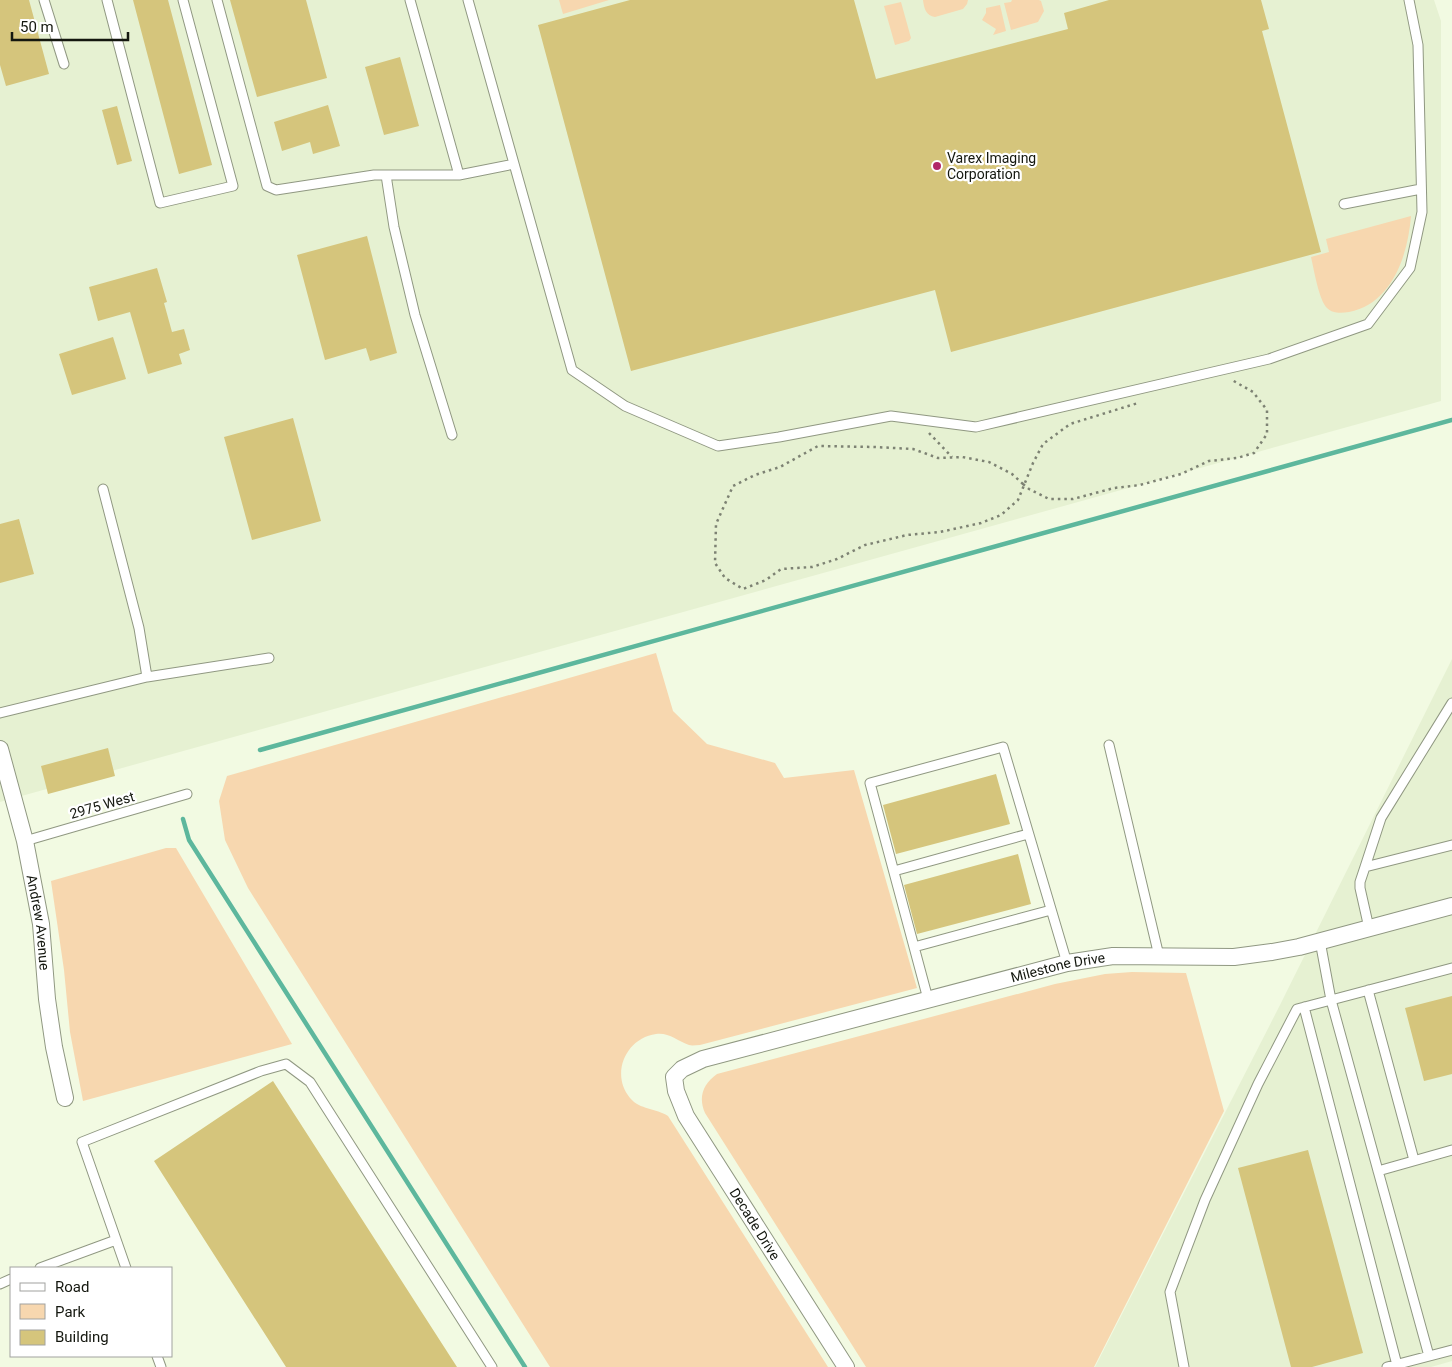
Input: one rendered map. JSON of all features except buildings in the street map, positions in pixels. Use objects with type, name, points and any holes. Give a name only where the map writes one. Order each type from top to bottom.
[{"type":"street","name":"Andrew Avenue","points":[[0,749],[25,841],[41,924],[50,1018],[65,1098]]},
{"type":"street","name":"Milestone Drive","points":[[674,1077],[687,1066],[703,1059],[1067,963],[1113,956],[1234,957],[1272,952],[1452,906]]},
{"type":"street","name":"Decade Drive","points":[[674,1077],[676,1091],[686,1116],[846,1367]]},
{"type":"lane","points":[[44,0],[64,64]]},
{"type":"lane","points":[[107,0],[160,203],[233,186],[183,0]]},
{"type":"lane","points":[[217,0],[268,186],[276,190],[374,175],[459,175],[514,164]]},
{"type":"lane","points":[[410,0],[459,175]]},
{"type":"lane","points":[[468,0],[572,370],[625,406],[718,446],[779,437],[891,416],[976,427],[1269,359],[1368,324],[1410,268],[1422,212],[1418,45],[1409,0]]},
{"type":"lane","points":[[386,175],[394,227],[415,315],[452,435]]},
{"type":"lane","points":[[1344,204],[1421,189]]},
{"type":"lane","points":[[103,489],[139,628],[147,677]]},
{"type":"lane","points":[[0,713],[147,677],[269,658]]},
{"type":"lane","points":[[1369,928],[1360,882],[1381,818],[1452,703]]},
{"type":"lane","points":[[1109,744],[1159,956]]},
{"type":"lane","points":[[928,999],[870,783],[1002,748],[1067,963]]},
{"type":"lane","name":"2975 West","points":[[25,841],[187,794]]},
{"type":"lane","points":[[894,871],[1028,834]]},
{"type":"lane","points":[[1365,867],[1452,845]]},
{"type":"lane","points":[[914,947],[1051,910]]},
{"type":"lane","points":[[1320,941],[1331,1000],[1428,1356]]},
{"type":"lane","points":[[1184,1367],[1170,1292],[1205,1200],[1258,1084],[1297,1009],[1452,968]]},
{"type":"lane","points":[[1368,990],[1414,1160]]},
{"type":"lane","points":[[1304,1007],[1392,1366],[1452,1350]]},
{"type":"lane","points":[[126,1267],[82,1142],[261,1071],[286,1064],[310,1082],[492,1367]]},
{"type":"lane","points":[[1378,1171],[1452,1150]]},
{"type":"lane","points":[[43,1267],[116,1240]]},
{"type":"path","points":[[1143,400],[1100,416],[1070,424],[1043,444],[1024,484],[1018,500],[1001,515],[981,524],[940,532],[907,535],[865,545],[837,559],[812,567],[781,569],[766,580],[743,589],[725,578],[715,563],[716,524],[733,486],[755,475],[780,466],[818,446],[912,449],[938,458],[962,457],[989,462],[1012,474],[1024,484],[1029,489],[1049,499],[1073,499],[1114,488],[1140,485],[1181,474],[1209,461],[1237,458],[1254,453],[1267,434],[1267,410],[1252,392],[1230,379]]},
{"type":"path","points":[[917,419],[952,457]]},
{"type":"shaded area","points":[[0,0],[1434,0],[1441,21],[1441,401],[0,802]]},
{"type":"shaded area","points":[[1452,659],[1452,1361],[1431,1367],[1095,1367],[1280,1005]]},
{"type":"green space","points":[[559,0],[609,0],[563,14]]},
{"type":"green space","points":[[923,0],[968,0],[963,9],[935,17],[925,9]]},
{"type":"green space","points":[[1012,0],[1041,1],[1044,11],[1038,22],[1011,30],[1004,3],[1011,2]]},
{"type":"green space","points":[[901,2],[911,38],[909,41],[895,45],[884,6]]},
{"type":"green space","points":[[1000,5],[1006,31],[993,35],[996,29],[982,20],[986,13],[986,8]]},
{"type":"green space","points":[[1411,216],[1406,246],[1401,261],[1395,276],[1387,288],[1364,307],[1349,312],[1335,312],[1327,308],[1319,292],[1311,257],[1329,252],[1326,239]]},
{"type":"green space","points":[[656,653],[673,711],[707,744],[775,763],[784,778],[854,770],[917,988],[700,1045],[689,1045],[669,1036],[656,1034],[636,1042],[624,1058],[621,1078],[624,1089],[638,1105],[668,1116],[828,1367],[550,1367],[248,888],[225,840],[219,801],[227,776]]},
{"type":"green space","points":[[166,848],[176,848],[292,1044],[83,1101],[70,1032],[64,970],[51,881]]},
{"type":"green space","points":[[1132,972],[1186,973],[1224,1111],[1094,1367],[866,1367],[705,1113],[702,1096],[708,1082],[717,1074],[1055,984],[1105,974]]},
{"type":"waterway","points":[[260,750],[1452,420]]},
{"type":"waterway","points":[[183,819],[189,840],[525,1367]]},
{"type":"place","name":"Varex Imaging Corporation","points":[[937,166]]}]
